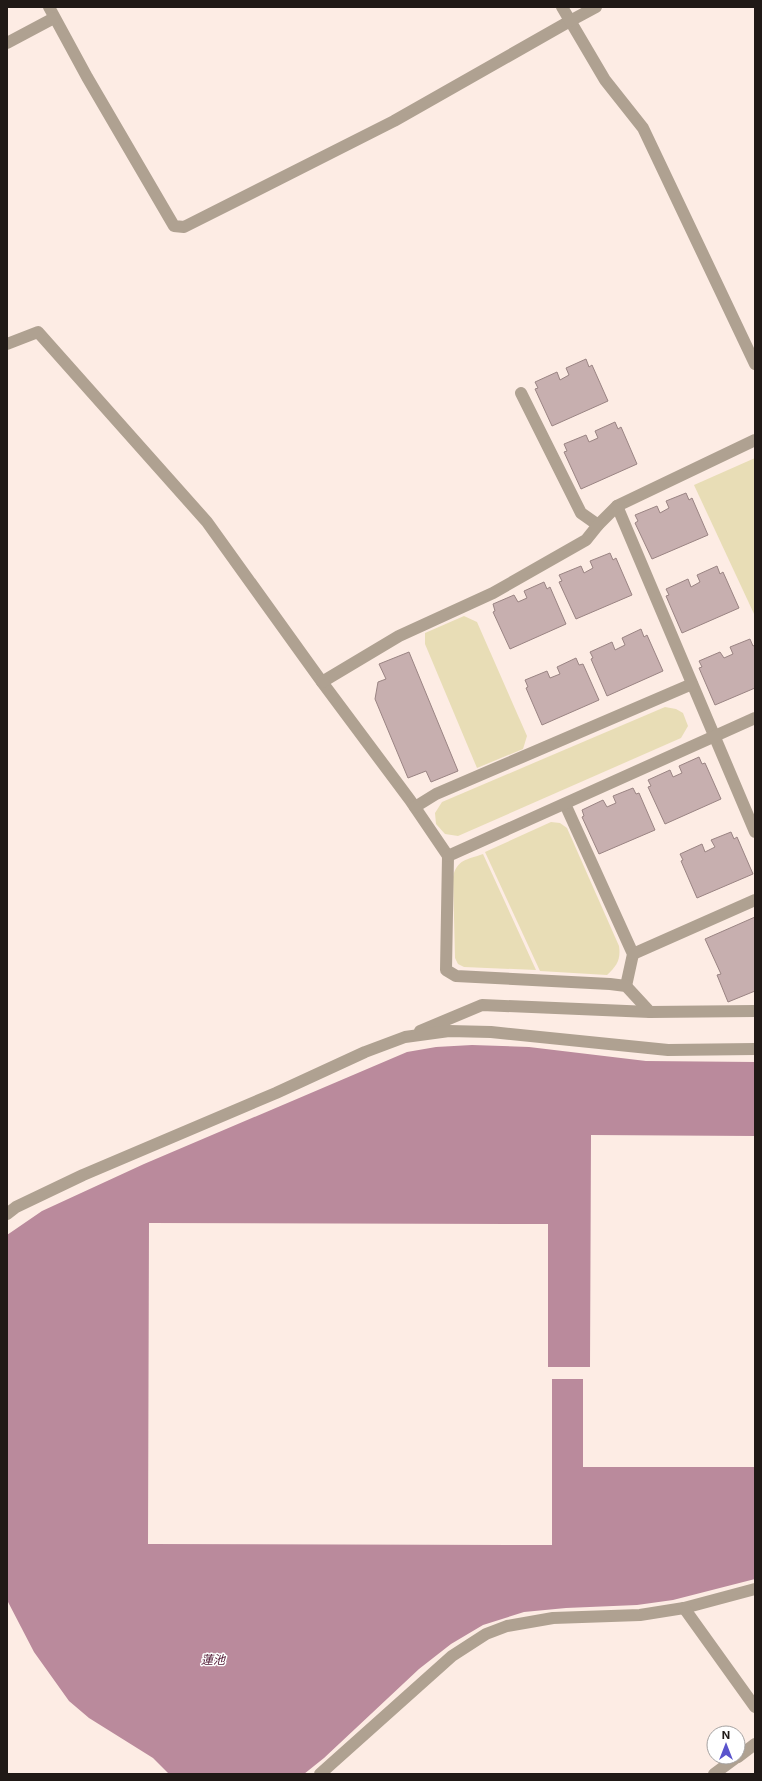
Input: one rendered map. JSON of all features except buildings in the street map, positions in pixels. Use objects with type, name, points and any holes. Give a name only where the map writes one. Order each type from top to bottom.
[{"type":"street","points":[[562,7],[604,80],[643,128],[755,364]]},
{"type":"street","points":[[7,43],[52,13],[174,226],[184,227],[394,121],[596,7]]},
{"type":"street","points":[[7,344],[38,332],[208,522],[322,682],[414,807],[448,856],[446,970],[456,976],[626,986],[650,1012]]},
{"type":"street","points":[[521,393],[581,513],[598,525]]},
{"type":"street","points":[[322,682],[399,636],[493,593],[586,540],[598,525],[618,506],[755,440]]},
{"type":"street","points":[[618,506],[755,832]]},
{"type":"street","points":[[414,807],[436,794],[692,684]]},
{"type":"street","points":[[448,856],[714,735],[755,718]]},
{"type":"street","points":[[565,804],[633,954],[626,986]]},
{"type":"street","points":[[633,954],[755,900]]},
{"type":"street","points":[[7,1214],[16,1208],[83,1175],[269,1096],[365,1052],[482,1005],[650,1012],[755,1011]]},
{"type":"street","points":[[405,1037],[449,1031],[491,1032],[668,1050],[755,1049]]},
{"type":"street","points":[[320,1774],[442,1664],[486,1634],[506,1626],[532,1620],[640,1615],[684,1608],[755,1589]]},
{"type":"street","points":[[684,1608],[755,1707]]},
{"type":"street","points":[[746,1751],[755,1744]]},
{"type":"street","points":[[714,1774],[727,1765]]},
{"type":"shaded area","points":[[755,458],[755,616],[694,485]]},
{"type":"shaded area","points":[[464,616],[477,622],[527,736],[523,749],[477,768],[425,644],[425,633]]},
{"type":"shaded area","points":[[665,707],[676,709],[683,713],[688,726],[681,738],[458,836],[445,834],[436,824],[435,813],[442,802]]},
{"type":"shaded area","points":[[551,822],[560,823],[567,828],[619,946],[618,962],[607,975],[540,971],[485,852]]},
{"type":"shaded area","points":[[483,854],[536,970],[464,967],[458,964],[455,958],[453,877],[460,863]]},
{"type":"water","name":"蓮池","points":[[472,1045],[529,1047],[646,1061],[755,1062],[755,1136],[591,1135],[590,1367],[548,1367],[548,1224],[149,1223],[148,1544],[552,1545],[552,1379],[583,1379],[583,1467],[755,1467],[755,1579],[673,1600],[637,1605],[566,1608],[524,1612],[483,1625],[451,1644],[419,1669],[324,1758],[304,1774],[169,1774],[153,1758],[89,1718],[69,1701],[34,1652],[7,1600],[7,1235],[42,1211],[144,1164],[407,1052],[436,1047]]}]
